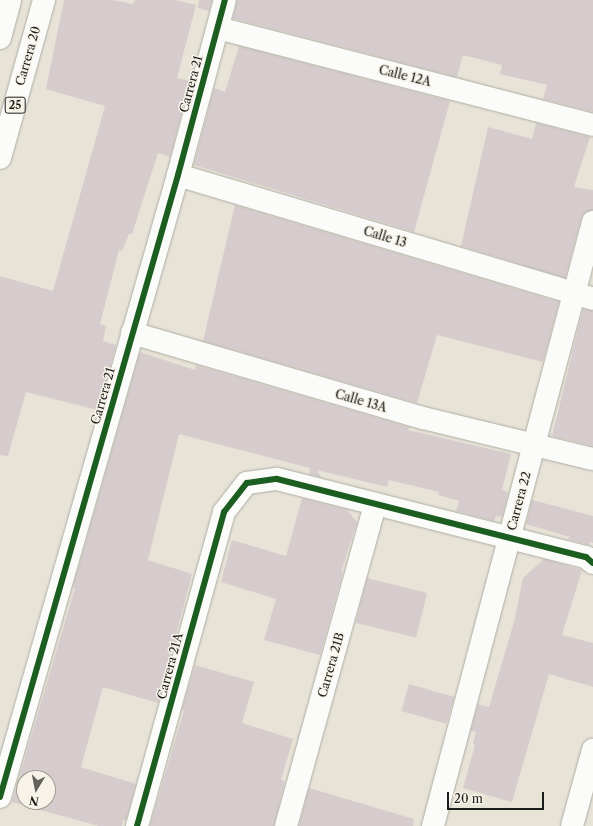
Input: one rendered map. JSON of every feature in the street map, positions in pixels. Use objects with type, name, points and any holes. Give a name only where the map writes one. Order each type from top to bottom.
[{"type":"street","points":[[0,38],[10,0]]},
{"type":"street","name":"Carrera 20","points":[[0,158],[44,0]]},
{"type":"street","name":"Carrera 21","points":[[0,797],[178,175],[218,28],[224,0]]},
{"type":"street","name":"Calle 12A","points":[[218,28],[593,125]]},
{"type":"street","name":"Calle 13","points":[[178,175],[584,296]]},
{"type":"street","name":"Carrera 22","points":[[433,826],[534,443],[584,296],[593,222]]},
{"type":"street","name":"Calle 13A","points":[[132,333],[416,416],[534,443],[593,459]]},
{"type":"street","name":"Carrera 21A","points":[[137,826],[224,512],[247,483],[277,479],[376,504]]},
{"type":"street","points":[[376,504],[586,557],[593,563]]},
{"type":"street","name":"Carrera 21B","points":[[286,826],[376,504]]},
{"type":"street","points":[[572,826],[593,750]]},
{"type":"building","points":[[64,0],[112,0],[133,4],[135,0],[176,0],[196,5],[177,78],[190,81],[170,157],[158,153],[132,234],[129,234],[122,251],[119,250],[100,324],[106,326],[103,341],[116,345],[98,410],[26,392],[8,456],[0,455],[0,276],[53,291],[105,106],[46,89]]},
{"type":"building","points":[[199,0],[212,0],[209,11],[198,8]]},
{"type":"building","points":[[237,0],[593,0],[593,112],[543,99],[547,85],[500,74],[502,65],[463,55],[457,77],[233,18]]},
{"type":"building","points":[[239,46],[450,101],[414,232],[194,165],[214,88],[225,92]]},
{"type":"building","points":[[536,123],[590,137],[574,187],[593,190],[593,210],[584,213],[581,219],[565,278],[461,246],[488,127],[532,139]]},
{"type":"building","points":[[235,205],[559,302],[543,362],[437,335],[417,403],[203,341]]},
{"type":"building","points":[[583,309],[593,311],[593,446],[552,436]]},
{"type":"building","points":[[140,352],[195,370],[196,365],[409,427],[408,430],[511,454],[502,490],[508,492],[502,517],[496,516],[494,521],[456,511],[459,501],[438,495],[439,492],[389,480],[387,487],[317,470],[322,478],[309,474],[310,468],[179,434],[148,560],[192,574],[158,703],[103,687],[81,767],[136,784],[126,820],[123,820],[122,826],[99,826],[41,810],[56,810],[56,770],[21,770],[75,588],[73,587]]},
{"type":"building","points":[[302,498],[347,510],[357,522],[341,572],[343,572],[320,655],[264,640],[276,599],[221,582],[232,540],[286,556]]},
{"type":"building","points":[[532,500],[593,516],[593,543],[590,542],[589,545],[567,539],[570,537],[526,524]]},
{"type":"building","points":[[544,559],[582,570],[562,635],[593,643],[593,687],[549,674],[512,802],[463,788],[475,745],[473,744],[476,732],[471,731],[478,704],[489,707],[514,622],[523,578]]},
{"type":"building","points":[[367,578],[427,593],[416,638],[356,623]]},
{"type":"building","points":[[195,665],[254,682],[242,723],[293,739],[281,780],[285,781],[274,826],[150,826],[184,710],[182,710]]},
{"type":"building","points":[[409,684],[454,697],[446,724],[401,711]]},
{"type":"building","points":[[16,788],[16,803],[12,802]]},
{"type":"building","points":[[309,788],[414,819],[413,826],[299,826]]},
{"type":"cycle path","points":[[0,797],[178,175],[225,0]]},
{"type":"cycle path","points":[[137,826],[224,512],[247,483],[277,479],[586,557],[593,563]]}]
